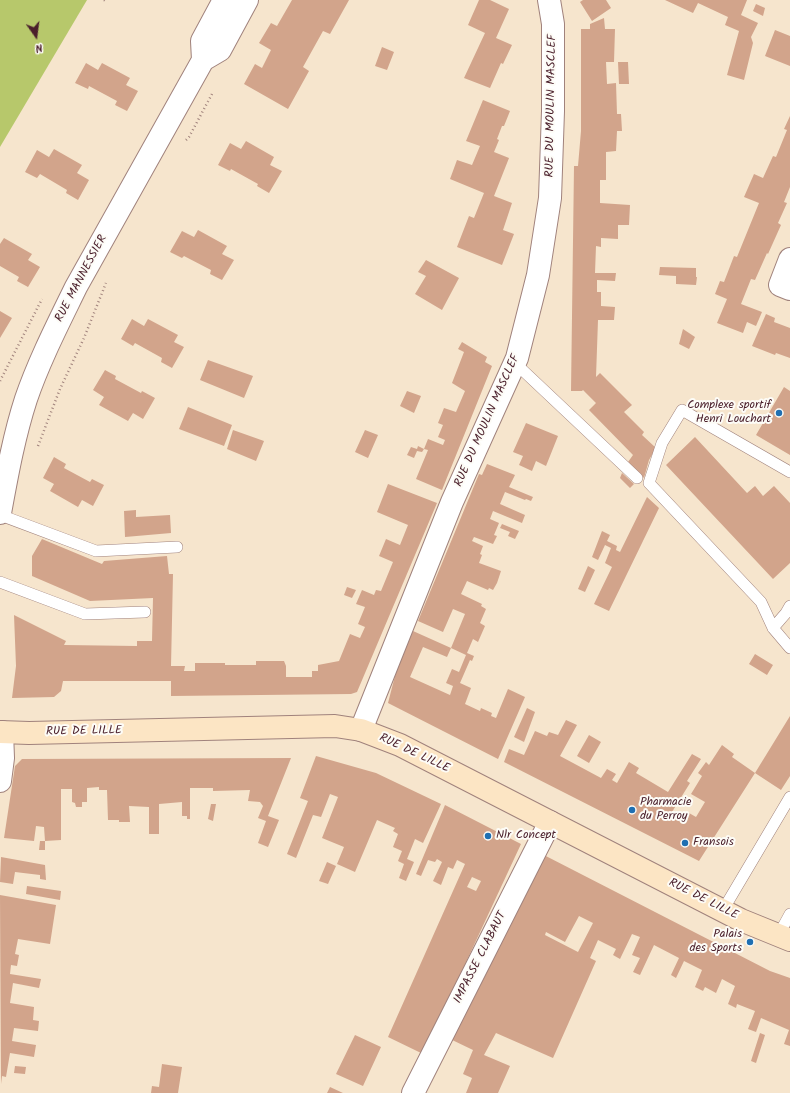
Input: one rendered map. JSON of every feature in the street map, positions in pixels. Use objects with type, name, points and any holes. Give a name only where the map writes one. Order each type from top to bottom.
[{"type":"main road","name":"RUE DE LILLE","points":[[1,732],[37,733],[335,726],[361,730],[400,745],[723,910],[784,938]]},
{"type":"street","points":[[203,60],[202,41],[224,0]]},
{"type":"street","name":"RUE MANNESSIER","points":[[0,514],[5,462],[26,399],[62,314],[203,60],[220,50],[247,0]]},
{"type":"street","name":"RUE DU MOULIN MASCLEF","points":[[361,730],[452,502],[515,363],[538,275],[550,198],[553,111],[553,32],[549,0]]},
{"type":"street","points":[[790,259],[780,285],[790,289]]},
{"type":"street","points":[[0,781],[3,758],[1,732]]},
{"type":"street","name":"IMPASSE CLABAUT","points":[[413,1093],[550,822]]},
{"type":"lane","points":[[515,363],[637,478]]},
{"type":"lane","points":[[790,472],[682,410],[662,443],[649,483],[761,602],[773,628],[790,648]]},
{"type":"lane","points":[[0,514],[96,551],[177,547]]},
{"type":"lane","points":[[0,582],[85,614],[145,612]]},
{"type":"lane","points":[[773,628],[790,606]]},
{"type":"lane","points":[[723,910],[790,797]]},
{"type":"lane","points":[[784,938],[790,914]]},
{"type":"path","points":[[183,142],[189,137],[214,91]]},
{"type":"path","points":[[38,448],[60,389],[84,338],[107,282]]},
{"type":"green space","points":[[0,0],[87,0],[0,147]]},
{"type":"building","points":[[292,0],[349,0],[330,34],[323,31],[303,67],[309,71],[288,109],[244,84],[255,64],[262,68],[271,50],[259,43],[271,23],[277,26]]},
{"type":"building","points":[[479,0],[490,0],[509,9],[496,38],[512,45],[503,64],[501,63],[490,88],[464,78],[485,33],[468,25]]},
{"type":"building","points":[[583,0],[606,0],[611,8],[592,21],[580,2]]},
{"type":"building","points":[[665,0],[747,0],[741,15],[758,23],[751,37],[753,43],[744,80],[727,75],[739,31],[725,25],[728,17],[698,3],[693,13]]},
{"type":"building","points":[[756,4],[765,8],[763,16],[753,11]]},
{"type":"building","points":[[604,18],[605,29],[615,29],[614,62],[606,62],[607,84],[616,83],[617,114],[621,114],[622,131],[617,131],[616,151],[606,152],[606,180],[600,180],[600,203],[630,205],[629,225],[618,225],[618,239],[601,238],[601,247],[596,246],[595,273],[616,273],[615,281],[597,280],[597,292],[601,292],[601,306],[615,307],[614,320],[598,320],[596,377],[600,373],[632,405],[624,412],[644,432],[642,435],[656,448],[649,460],[644,478],[628,462],[633,455],[589,410],[596,403],[583,390],[571,391],[574,166],[578,166],[581,131],[581,29],[590,29],[590,24]]},
{"type":"building","points":[[775,30],[790,36],[790,66],[765,56]]},
{"type":"building","points":[[382,47],[394,52],[387,70],[375,66]]},
{"type":"building","points":[[618,62],[628,62],[629,84],[619,84]]},
{"type":"building","points":[[86,63],[98,70],[102,63],[130,78],[126,85],[138,91],[127,111],[115,105],[117,101],[89,86],[88,89],[75,83]]},
{"type":"building","points":[[483,100],[510,111],[504,126],[502,126],[497,139],[499,140],[494,152],[509,158],[494,196],[512,203],[503,230],[514,234],[502,265],[457,247],[469,216],[474,218],[484,193],[450,179],[457,160],[472,165],[480,146],[466,141]]},
{"type":"building","points":[[790,116],[790,187],[784,202],[787,203],[778,223],[781,225],[768,254],[767,253],[755,280],[751,279],[741,304],[762,312],[756,326],[747,322],[743,333],[717,323],[727,299],[715,294],[720,281],[724,282],[734,256],[737,257],[759,203],[744,197],[754,174],[763,178],[773,156],[776,157],[787,130],[784,129]]},
{"type":"building","points":[[246,141],[274,157],[270,165],[282,171],[269,193],[257,186],[258,184],[231,169],[230,171],[218,165],[230,143],[241,149]]},
{"type":"building","points":[[54,149],[82,165],[77,173],[89,180],[78,200],[66,193],[67,190],[40,174],[37,178],[25,172],[37,150],[49,157]]},
{"type":"building","points":[[198,230],[227,246],[222,254],[234,260],[222,280],[210,274],[211,270],[184,256],[182,258],[170,252],[182,231],[194,237]]},
{"type":"building","points":[[4,238],[32,254],[28,260],[40,267],[28,287],[17,281],[19,277],[0,266],[0,244]]},
{"type":"building","points":[[426,260],[459,278],[442,310],[415,294],[426,276],[418,272]]},
{"type":"building","points":[[660,267],[696,268],[696,285],[676,284],[676,276],[659,275]]},
{"type":"building","points":[[0,311],[12,318],[0,338]]},
{"type":"building","points":[[766,314],[775,318],[774,322],[790,328],[790,358],[776,353],[775,355],[752,346]]},
{"type":"building","points":[[132,319],[144,326],[148,319],[178,335],[174,342],[184,347],[172,368],[161,362],[162,358],[135,343],[133,346],[121,339]]},
{"type":"building","points":[[683,329],[695,337],[689,349],[679,344]]},
{"type":"building","points":[[462,342],[487,357],[485,362],[492,366],[442,490],[416,479],[428,450],[424,449],[428,439],[443,445],[445,440],[438,437],[443,425],[438,423],[444,408],[456,412],[465,391],[452,383],[464,352],[458,349]]},
{"type":"building","points":[[208,360],[253,376],[244,398],[200,380]]},
{"type":"building","points":[[105,370],[116,376],[115,379],[141,393],[142,391],[155,398],[143,419],[133,413],[128,421],[99,405],[104,397],[93,390]]},
{"type":"building","name":"Complexe sportif Henri Louchart","points":[[784,387],[790,391],[790,455],[756,435]]},
{"type":"building","points":[[407,391],[421,396],[414,413],[400,406]]},
{"type":"building","points":[[188,407],[232,425],[224,446],[179,429]]},
{"type":"building","points":[[526,423],[558,436],[546,466],[536,461],[532,471],[519,465],[523,456],[513,452]]},
{"type":"building","points":[[233,430],[264,441],[256,461],[227,449]]},
{"type":"building","points":[[365,430],[378,435],[368,458],[355,452]]},
{"type":"building","points":[[695,437],[747,493],[755,486],[763,496],[774,486],[790,503],[790,563],[773,579],[666,465]]},
{"type":"building","points":[[418,446],[424,449],[422,452],[417,451],[414,458],[407,455],[411,447],[417,449]]},
{"type":"building","points":[[54,457],[66,464],[64,468],[90,482],[92,479],[104,485],[93,506],[82,500],[78,507],[50,491],[54,484],[43,478]]},
{"type":"building","points":[[487,464],[515,475],[509,487],[533,497],[531,501],[525,500],[505,492],[500,504],[525,515],[522,523],[493,511],[490,519],[499,523],[494,535],[497,536],[493,544],[474,537],[472,541],[483,546],[479,563],[501,571],[497,583],[493,590],[489,588],[488,590],[467,581],[461,594],[482,604],[481,606],[486,609],[480,623],[485,626],[478,642],[473,639],[467,653],[474,656],[472,661],[470,660],[460,683],[471,688],[465,704],[480,711],[481,708],[492,713],[491,716],[496,718],[508,689],[525,697],[498,759],[388,703],[396,672],[413,631],[451,648],[465,614],[453,609],[443,632],[418,621],[479,474],[482,475]],"holes":[[[423,647],[447,657],[451,648],[466,655],[459,672],[452,669],[446,683],[453,686],[450,695],[410,677]]]},
{"type":"building","points":[[622,473],[634,484],[630,488],[620,478]]},
{"type":"building","points":[[388,484],[437,503],[357,692],[351,694],[171,696],[171,681],[63,681],[61,691],[54,697],[12,698],[16,666],[14,615],[66,641],[64,645],[137,646],[137,641],[152,641],[153,598],[90,601],[32,576],[32,556],[42,539],[102,564],[104,561],[167,556],[169,574],[173,574],[171,666],[185,666],[184,671],[195,671],[195,663],[256,665],[256,661],[284,661],[286,666],[286,677],[312,677],[312,671],[318,671],[318,665],[339,661],[350,634],[360,638],[365,627],[358,624],[365,607],[356,604],[362,590],[374,595],[376,590],[381,591],[393,562],[379,556],[386,539],[400,545],[408,525],[377,512]]},
{"type":"building","points":[[647,497],[659,508],[609,611],[594,604],[612,567],[605,563],[611,548],[605,545],[598,560],[592,557],[602,531],[610,535],[607,541],[617,546],[616,550],[620,552]]},
{"type":"building","points":[[136,510],[136,517],[170,515],[171,533],[125,537],[124,511]]},
{"type":"building","points":[[502,524],[519,531],[515,539],[508,536],[510,532],[500,528]]},
{"type":"building","points":[[588,566],[595,570],[585,592],[578,589]]},
{"type":"building","points":[[347,587],[356,590],[352,598],[344,595]]},
{"type":"building","points":[[755,654],[773,665],[767,675],[749,664]]},
{"type":"building","points":[[527,708],[535,712],[524,742],[514,737]]},
{"type":"building","points":[[790,716],[790,776],[781,790],[755,773]]},
{"type":"building","points":[[566,720],[577,725],[560,756],[601,778],[607,769],[616,774],[612,780],[617,783],[629,762],[639,768],[636,773],[668,792],[692,754],[701,759],[687,781],[690,783],[672,812],[678,816],[680,812],[683,814],[689,813],[696,817],[705,802],[691,794],[702,776],[698,773],[706,762],[709,765],[722,745],[734,754],[732,757],[755,773],[699,861],[504,762],[509,749],[524,755],[535,731],[547,736],[549,732],[558,735]]},
{"type":"building","points":[[589,735],[601,742],[589,763],[577,756]]},
{"type":"building","points":[[316,756],[376,773],[441,804],[423,843],[415,839],[407,859],[414,862],[406,881],[399,878],[404,864],[398,861],[402,851],[393,847],[398,834],[393,831],[395,828],[377,820],[355,872],[337,864],[344,847],[322,838],[338,797],[330,794],[321,817],[313,815],[296,858],[287,854],[308,801],[300,798]]},
{"type":"building","points":[[291,758],[268,816],[279,820],[268,847],[258,843],[266,821],[258,818],[263,806],[260,802],[248,801],[250,790],[213,791],[213,788],[190,788],[190,819],[187,819],[187,816],[182,816],[182,802],[159,804],[159,834],[149,834],[149,807],[129,806],[130,822],[108,820],[107,790],[99,790],[99,787],[87,788],[87,802],[82,802],[82,807],[76,807],[75,803],[72,802],[72,789],[61,789],[61,840],[45,841],[44,827],[36,826],[34,841],[4,838],[15,766],[22,759]]},
{"type":"building","points":[[211,804],[216,804],[213,821],[208,819]]},
{"type":"building","points":[[445,805],[521,844],[454,988],[421,1053],[388,1037],[465,864],[457,860],[453,869],[448,867],[441,885],[433,881],[442,862],[437,859],[435,862],[428,860],[421,876],[416,874]],"holes":[[[472,877],[481,881],[476,891],[467,887]]]},
{"type":"building","points":[[40,841],[45,841],[45,850],[39,850]]},
{"type":"building","points":[[540,853],[770,971],[790,978],[790,1046],[784,1044],[789,1030],[761,1018],[756,1032],[748,1029],[755,1011],[737,1004],[736,1008],[728,1004],[735,986],[722,979],[716,993],[705,987],[703,991],[695,987],[702,970],[684,961],[676,978],[671,975],[679,958],[654,945],[640,975],[633,972],[640,958],[632,955],[640,937],[632,934],[620,959],[613,955],[616,949],[598,940],[590,958],[596,961],[553,1058],[496,1033],[484,1055],[510,1066],[498,1093],[466,1093],[472,1078],[463,1074],[473,1050],[448,1038]],"holes":[[[579,916],[593,923],[578,952],[545,935],[546,932],[565,942]]]},
{"type":"building","points":[[1,857],[45,865],[46,880],[40,879],[40,875],[15,872],[13,884],[0,882]]},
{"type":"building","points":[[327,862],[336,866],[328,884],[319,881]]},
{"type":"building","points":[[27,886],[61,891],[60,900],[26,894]]},
{"type":"building","points":[[0,895],[56,905],[50,944],[18,939],[15,954],[19,955],[17,966],[11,965],[10,974],[41,979],[39,988],[13,983],[10,1003],[34,1007],[33,1020],[39,1021],[38,1031],[14,1028],[12,1041],[36,1045],[34,1057],[10,1053],[6,1077],[2,1076],[1,1084]]},
{"type":"building","points":[[760,1033],[765,1035],[756,1063],[751,1061]]},
{"type":"building","points":[[355,1035],[381,1047],[363,1086],[336,1074]]},
{"type":"building","points":[[162,1064],[182,1067],[178,1093],[151,1093],[152,1086],[159,1087]]},
{"type":"building","points":[[15,1066],[26,1067],[25,1074],[14,1073]]},
{"type":"building","points":[[330,1087],[343,1093],[327,1093]]},
{"type":"place","name":"Complexe sportif Henri Louchart","points":[[779,413]]},
{"type":"place","name":"Pharmacie du Perroy","points":[[632,810]]},
{"type":"place","name":"Nlr Concept","points":[[488,836]]},
{"type":"place","name":"Fransois","points":[[685,843]]},
{"type":"place","name":"Palais des Sports","points":[[750,942]]}]
